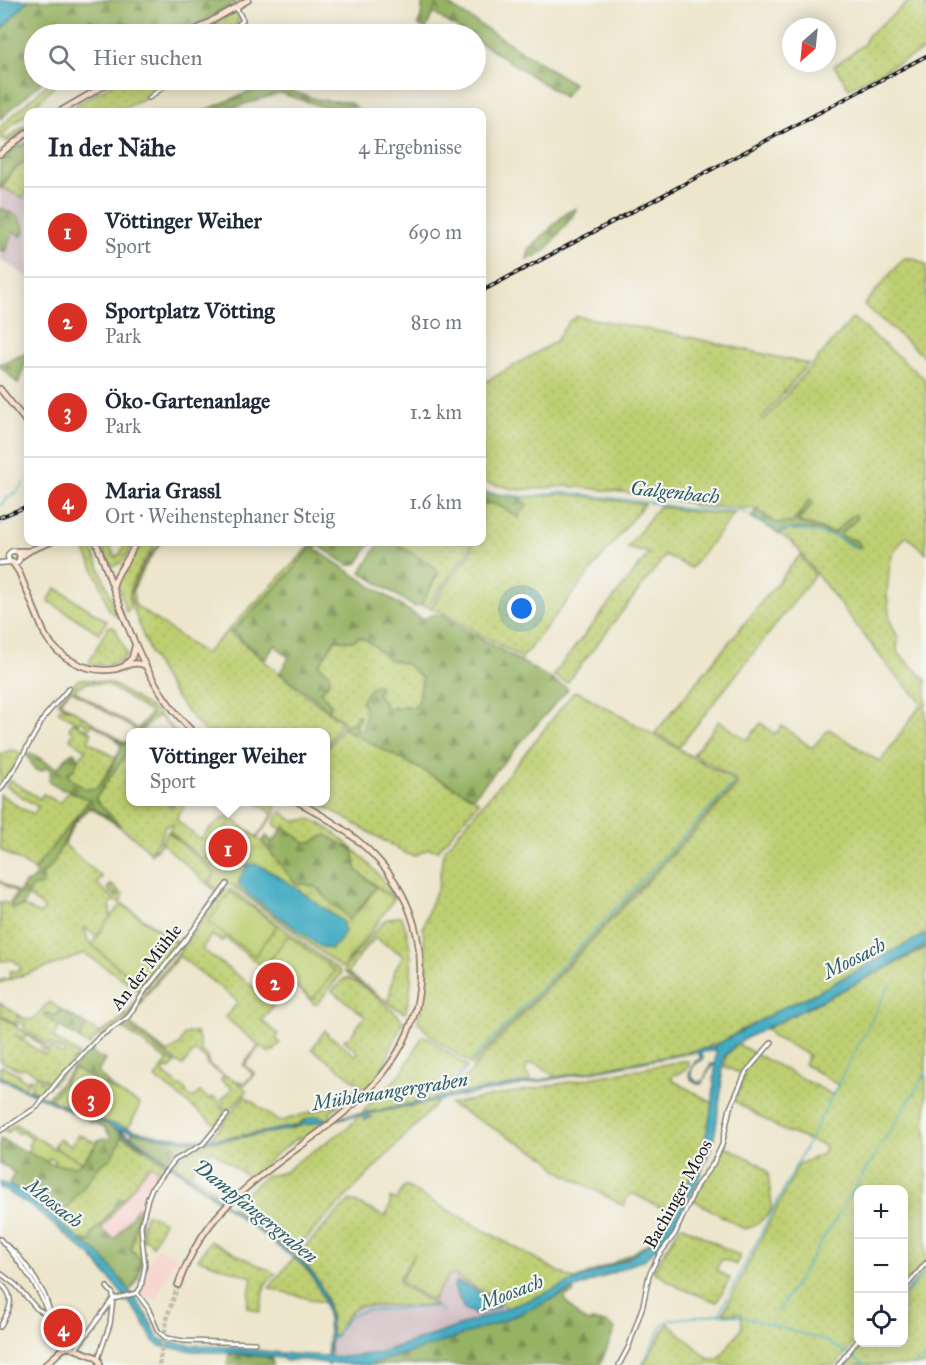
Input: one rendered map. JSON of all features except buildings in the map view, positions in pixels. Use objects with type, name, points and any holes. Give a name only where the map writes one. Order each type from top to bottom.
[{"type":"main road","points":[[206,24],[248,0]]},
{"type":"main road","points":[[66,108],[98,90]]},
{"type":"main road","points":[[0,154],[24,135]]},
{"type":"main road","points":[[0,390],[24,419]]},
{"type":"main road","points":[[41,546],[15,561],[50,643],[62,655],[95,669],[109,669],[134,663],[144,665]]},
{"type":"main road","points":[[98,546],[144,665],[168,704],[189,728]]},
{"type":"main road","points":[[113,587],[116,574],[129,557],[133,546]]},
{"type":"main road","points":[[16,551],[31,550]]},
{"type":"main road","points":[[104,563],[113,569],[122,566]]},
{"type":"main road","points":[[125,665],[132,658],[135,646]]},
{"type":"main road","points":[[178,1284],[197,1245],[222,1210],[270,1169],[343,1114],[367,1092],[395,1058],[412,1022],[418,996],[420,953],[416,930],[400,890],[382,863],[365,846],[347,831],[306,806]]},
{"type":"main road","points":[[45,1365],[63,1349],[73,1348],[99,1359],[100,1365]]},
{"type":"street","points":[[236,7],[243,20],[239,24]]},
{"type":"street","points":[[149,98],[159,90]]},
{"type":"street","points":[[0,562],[11,552],[16,551],[18,553],[15,561]]},
{"type":"street","points":[[8,555],[15,561]]},
{"type":"street","points":[[0,562],[15,561]]},
{"type":"street","points":[[0,790],[15,769],[42,720],[69,688]]},
{"type":"street","name":"An der Mühle","points":[[0,1131],[43,1101],[99,1036],[128,1017],[146,989],[227,884]]},
{"type":"street","name":"Bachinger Moos","points":[[619,1365],[629,1346],[643,1305],[649,1275],[659,1255],[675,1234],[697,1185],[722,1145],[730,1108],[746,1072],[771,1042]]},
{"type":"street","points":[[0,1273],[52,1319],[73,1348],[116,1298],[135,1293],[141,1287],[146,1265],[142,1239],[143,1218],[152,1188],[175,1160],[203,1144],[227,1115]]},
{"type":"street","points":[[0,1239],[19,1262],[42,1299],[47,1314]]},
{"type":"street","points":[[4,1244],[10,1247],[32,1276],[44,1295],[52,1319]]},
{"type":"street","points":[[908,1283],[926,1263]]},
{"type":"street","points":[[0,1283],[10,1296],[11,1303],[0,1327]]},
{"type":"street","points":[[99,1359],[111,1324],[116,1298],[107,1287]]},
{"type":"street","points":[[135,1293],[148,1308],[158,1330],[166,1338],[184,1341],[255,1343]]},
{"type":"street","points":[[838,1365],[854,1345]]},
{"type":"shaded area","points":[[24,147],[24,274],[0,259],[0,162]]},
{"type":"shaded area","points":[[152,1164],[157,1169],[156,1177],[142,1203],[115,1239],[101,1229]]},
{"type":"shaded area","points":[[156,1248],[177,1256],[156,1300],[142,1293],[148,1266]]},
{"type":"shaded area","points":[[415,1253],[508,1308],[378,1353],[344,1357],[330,1356],[330,1340],[353,1308],[359,1306],[431,1306],[434,1304],[404,1287],[398,1281]]},
{"type":"green space","points":[[28,0],[239,0],[199,24],[24,24],[24,90],[33,90],[0,119],[0,31]]},
{"type":"green space","points":[[423,0],[441,0],[479,24],[451,24],[433,13],[428,24],[418,24]]},
{"type":"green space","points":[[911,0],[926,0],[926,49],[849,88],[836,69],[836,65],[864,44],[868,35]]},
{"type":"green space","points":[[232,13],[238,15],[237,24],[212,24]]},
{"type":"green space","points":[[486,28],[574,84],[564,97],[486,46]]},
{"type":"green space","points":[[41,90],[51,90],[32,108],[24,108],[24,115],[3,136],[6,139],[24,127],[22,133],[6,143],[0,137],[0,127]]},
{"type":"green space","points":[[102,90],[156,90],[125,108],[71,108]]},
{"type":"green space","points":[[253,90],[287,90],[320,100],[349,102],[356,107],[327,108],[280,93],[233,108],[211,108]]},
{"type":"green space","points":[[24,144],[24,162],[10,172],[0,189],[0,162],[15,148]]},
{"type":"green space","points":[[24,163],[24,198],[2,188],[14,170]]},
{"type":"green space","points":[[0,208],[19,217],[24,232],[22,236],[13,232],[4,252],[0,250]]},
{"type":"green space","points":[[576,209],[546,250],[527,260],[529,249],[567,212]]},
{"type":"green space","points":[[905,258],[913,258],[926,265],[926,358],[864,305]]},
{"type":"green space","points":[[577,316],[689,337],[808,364],[762,418],[764,420],[853,318],[926,380],[926,553],[906,536],[892,556],[887,594],[890,620],[898,638],[897,652],[926,680],[926,706],[894,674],[793,543],[778,533],[795,529],[821,531],[857,547],[857,541],[842,536],[841,533],[857,519],[852,516],[834,533],[797,521],[813,503],[792,523],[776,523],[756,509],[695,506],[649,495],[568,486],[519,490],[486,483],[486,382],[555,342],[569,321]]},
{"type":"green space","points":[[24,354],[24,367],[18,384],[0,366],[0,364]]},
{"type":"green space","points":[[486,493],[522,497],[522,502],[527,505],[520,511],[519,518],[501,507],[487,504]]},
{"type":"green space","points":[[561,493],[644,504],[522,658],[443,613],[430,608],[471,554],[472,546],[486,546],[486,504],[491,503],[507,510],[520,511],[522,497]]},
{"type":"green space","points":[[810,499],[813,503],[798,522],[834,533],[856,514],[857,519],[841,533],[842,536],[857,541],[861,546],[857,547],[821,531],[795,529],[778,533],[752,518],[756,509],[776,523],[792,523]]},
{"type":"green space","points":[[659,506],[695,512],[734,514],[691,568],[666,555],[567,683],[553,675],[649,553],[627,548]]},
{"type":"green space","points":[[83,546],[91,546],[116,615],[109,610],[100,583]]},
{"type":"green space","points":[[101,546],[110,546],[117,557],[124,546],[132,546],[129,553],[118,565],[114,566],[109,563]]},
{"type":"green space","points":[[137,546],[154,546],[134,579],[130,594],[130,608],[126,612],[117,581]]},
{"type":"green space","points":[[158,546],[133,590],[135,605],[205,654],[310,546],[313,546],[295,568],[232,632],[229,632],[341,721],[330,740],[330,728],[202,728],[165,682],[144,638],[131,601],[132,588],[142,567]]},
{"type":"green space","points":[[313,546],[317,546],[315,549],[415,615],[423,619],[435,614],[441,615],[568,689],[473,797],[342,728],[343,725],[354,723],[357,715],[360,716],[355,729],[360,731],[363,729],[366,715],[361,701],[370,688],[376,684],[380,687],[377,694],[387,708],[415,707],[419,700],[422,678],[406,664],[388,659],[370,642],[360,637],[352,641],[335,640],[319,665],[329,673],[330,680],[321,692],[331,705],[329,710],[280,672],[289,658],[275,645],[265,660],[232,632]]},
{"type":"green space","points":[[320,546],[369,546],[358,563],[350,566]]},
{"type":"green space","points":[[377,546],[400,546],[436,568],[438,573],[421,605],[414,607],[361,572]]},
{"type":"green space","points":[[400,546],[470,546],[468,554],[427,607],[421,605],[438,574],[436,568]]},
{"type":"green space","points":[[800,555],[815,575],[679,747],[655,733]]},
{"type":"green space","points":[[56,588],[107,621],[99,633],[48,601]]},
{"type":"green space","points":[[112,626],[127,654],[115,663],[91,664],[89,662],[108,627]]},
{"type":"green space","points":[[360,637],[370,642],[388,659],[406,664],[422,678],[419,700],[415,708],[403,706],[387,708],[377,693],[366,708],[363,729],[360,731],[355,729],[360,716],[358,715],[353,723],[343,728],[479,802],[438,850],[428,849],[414,856],[407,854],[324,806],[330,806],[330,744],[343,726],[343,721],[329,710],[331,705],[321,692],[330,680],[329,673],[319,665],[335,640],[352,641]]},
{"type":"green space","points":[[78,680],[111,683],[154,710],[173,728],[158,715],[145,728],[142,728],[153,714],[141,728],[138,728],[151,713],[108,685],[87,683],[77,687],[75,691],[135,728],[132,728],[71,690],[60,702],[126,742],[126,745],[91,723],[89,731],[85,728],[86,724],[80,720],[78,723],[58,711],[61,707],[68,709],[58,702]]},
{"type":"green space","points":[[575,692],[579,692],[731,779],[735,785],[472,1065],[431,1036],[418,1022],[426,976],[423,929],[438,888],[443,854]]},
{"type":"green space","points":[[921,705],[926,710],[926,934],[818,992],[786,1006],[720,1043],[712,1044],[710,1048],[556,1078],[540,1066],[528,1064],[525,1071],[532,1081],[446,1097],[471,1073],[490,1049],[735,788],[738,783],[734,778],[693,754],[719,721],[747,740],[761,723],[775,734],[782,726],[812,748],[829,729],[880,762]]},
{"type":"green space","points":[[73,722],[92,733],[88,741],[116,758],[95,789],[87,790],[70,778],[67,773],[73,770],[86,750],[70,739],[73,732],[69,729]]},
{"type":"green space","points":[[116,739],[126,745],[126,754],[95,799],[121,826],[92,807],[88,807],[74,822],[53,863],[42,875],[43,884],[33,886],[23,906],[13,909],[11,905],[25,883],[31,881],[36,875],[34,870],[89,800],[66,789],[63,790],[50,782],[51,770],[46,768],[41,771],[35,770],[27,755],[31,753],[56,768],[73,752],[78,760],[73,770],[67,773],[70,778],[87,790],[88,788],[95,789],[107,775],[119,751],[121,746]]},
{"type":"green space","points":[[11,750],[21,754],[0,788],[0,754]]},
{"type":"green space","points":[[126,754],[126,806],[169,806],[172,808],[184,806],[176,819],[200,840],[216,823],[229,817],[257,837],[272,816],[262,806],[275,806],[276,812],[255,841],[214,869],[169,831],[173,824],[165,826],[162,836],[151,850],[157,848],[168,832],[216,874],[209,882],[217,889],[224,886],[180,944],[119,902],[113,901],[110,904],[110,918],[97,936],[84,928],[89,944],[92,944],[135,979],[138,978],[147,985],[138,998],[140,992],[84,953],[0,983],[0,980],[10,978],[10,971],[20,971],[20,964],[16,964],[15,960],[0,961],[0,902],[9,904],[16,894],[0,881],[19,893],[11,907],[23,906],[40,914],[44,910],[27,895],[33,886],[39,886],[44,880],[42,875],[53,863],[74,822],[88,807],[92,807],[120,826],[95,799]],"holes":[[[89,809],[116,824],[142,844],[151,855],[162,843],[217,893],[179,943],[120,902],[124,895],[110,884],[113,887],[108,887],[110,892],[116,896],[116,892],[120,895],[113,898],[97,884],[102,877],[66,846],[65,843],[75,823]]]},
{"type":"green space","points":[[10,780],[40,799],[43,794],[60,803],[69,791],[90,800],[34,870],[0,849],[0,794],[34,814],[38,807],[6,786]]},
{"type":"green space","points":[[281,812],[296,821],[313,820],[347,843],[381,878],[394,899],[356,870],[312,842],[304,842],[284,827],[282,830],[274,824]]},
{"type":"green space","points":[[232,819],[261,841],[295,883],[315,887],[349,920],[364,905],[376,887],[394,899],[342,968],[232,885],[226,884],[220,892],[209,883],[215,874],[203,862]]},
{"type":"green space","points":[[284,827],[304,842],[312,842],[326,835],[353,850],[357,870],[376,887],[350,920],[358,933],[339,908],[315,887],[295,883],[263,843],[329,958],[234,887],[266,836],[273,842]]},
{"type":"green space","points":[[230,828],[247,840],[225,869],[209,857]]},
{"type":"green space","points":[[225,889],[230,889],[339,970],[341,974],[317,1004],[314,1004],[270,967],[264,968],[225,938],[222,941],[211,935],[202,949],[275,1003],[262,1021],[278,1034],[276,1039],[280,1043],[274,1051],[271,1050],[269,1053],[260,1046],[245,1065],[255,1074],[244,1085],[241,1082],[244,1084],[253,1074],[243,1065],[258,1047],[225,1017],[236,1005],[234,998],[179,956],[145,996],[129,1023],[168,1053],[180,1044],[184,1035],[196,1033],[201,1051],[207,1056],[209,1064],[224,1075],[240,1082],[238,1083],[247,1091],[228,1111],[224,1108],[222,1098],[232,1088],[221,1080],[224,1076],[206,1064],[207,1061],[195,1051],[181,1065],[126,1022],[146,992],[174,959]]},
{"type":"green space","points":[[230,892],[277,925],[255,956],[208,922]]},
{"type":"green space","points":[[120,906],[179,945],[147,985],[118,967],[92,944]]},
{"type":"green space","points":[[402,917],[409,940],[411,977],[405,1013],[393,1006],[345,973],[344,970],[385,920]],"holes":[[[375,938],[403,955],[395,970],[388,1002],[348,973]]]},
{"type":"green space","points":[[288,935],[335,971],[313,999],[267,964]]},
{"type":"green space","points":[[926,948],[926,1261],[908,1281],[908,1185],[854,1185],[854,1342],[836,1365],[643,1365],[668,1323],[709,1359],[719,1359],[742,1327],[741,1314],[723,1313],[799,1164],[823,1154],[825,1146],[782,1130],[734,1101],[745,1075],[725,1067],[726,1056],[737,1044],[833,1095],[838,1085],[804,1064],[809,1055],[773,1037],[766,1029]]},
{"type":"green space","points":[[345,978],[367,990],[403,1021],[376,1079],[369,1087],[361,1087],[348,1098],[359,1084],[312,1049],[325,1030],[329,1037],[337,1040],[354,1055],[358,1052],[344,1040],[350,1037],[365,1016],[332,991]]},
{"type":"green space","points":[[49,1002],[99,1033],[118,1022],[133,1006],[123,1020],[96,1037],[89,1045],[79,1039],[86,1026],[60,1009],[55,1016],[47,1013],[45,1015],[48,1019],[60,1027],[53,1037],[79,1055],[74,1061],[72,1060],[53,1084],[26,1068],[19,1069],[0,1061],[0,1016],[46,1046],[45,1051],[41,1048],[41,1044],[26,1035],[23,1039],[15,1035],[45,1055],[51,1047],[63,1055],[65,1052],[24,1029],[25,1025],[19,1022],[21,1019],[17,1016],[17,1025],[0,1014],[0,1003],[25,1019],[32,1020]]},
{"type":"green space","points":[[60,1009],[87,1026],[79,1039],[45,1015],[46,1013],[55,1016]]},
{"type":"green space","points":[[119,1026],[139,1036],[175,1063],[170,1069],[167,1067],[163,1073],[186,1090],[185,1093],[193,1098],[200,1092],[210,1100],[213,1097],[219,1101],[225,1115],[216,1125],[155,1078],[168,1061],[123,1029],[118,1029],[103,1039],[100,1037]]},
{"type":"green space","points":[[423,1036],[429,1038],[467,1068],[438,1099],[362,1113],[402,1072]]},
{"type":"green space","points":[[90,1049],[105,1060],[99,1074],[118,1091],[127,1128],[118,1127],[72,1110],[47,1098]]},
{"type":"green space","points":[[688,1061],[689,1066],[672,1076],[672,1080],[713,1103],[704,1141],[690,1178],[679,1202],[674,1203],[668,1209],[634,1194],[628,1196],[624,1206],[559,1171],[547,1158],[450,1104]]},
{"type":"green space","points":[[0,1067],[19,1074],[19,1077],[28,1081],[30,1078],[34,1080],[37,1075],[40,1081],[44,1080],[48,1086],[50,1085],[48,1088],[43,1086],[39,1093],[30,1089],[32,1085],[28,1082],[25,1088],[0,1076]]},
{"type":"green space","points":[[74,1069],[140,1104],[127,1128],[99,1121],[51,1100]]},
{"type":"green space","points":[[245,1096],[279,1122],[339,1105],[329,1113],[333,1117],[307,1137],[299,1138],[276,1154],[250,1178],[211,1150],[190,1171],[220,1195],[218,1197],[173,1164],[179,1158],[209,1141],[242,1137],[314,1123],[300,1125],[311,1118],[302,1121],[297,1126],[210,1139]]},
{"type":"green space","points":[[46,1100],[109,1125],[168,1164],[166,1166],[147,1151],[121,1136],[111,1158],[100,1166],[57,1220],[20,1190],[8,1185],[14,1173],[0,1164],[0,1139],[51,1164],[75,1166],[82,1163],[98,1140],[111,1137],[105,1128]]},
{"type":"green space","points":[[439,1101],[292,1253],[231,1207],[266,1175],[285,1172],[349,1127],[358,1117],[363,1115],[364,1119],[367,1118],[367,1114]]},
{"type":"green space","points":[[15,1124],[54,1149],[82,1163],[75,1166],[54,1164],[56,1161],[50,1158],[47,1162],[27,1152],[32,1139],[21,1132],[18,1134],[14,1128],[7,1133],[5,1131]]},
{"type":"green space","points":[[132,1132],[203,1141],[198,1146],[180,1154],[171,1152],[170,1162],[131,1136]]},
{"type":"green space","points":[[78,1135],[97,1143],[82,1163],[55,1148],[54,1145],[59,1139],[71,1146]]},
{"type":"green space","points":[[121,1136],[148,1151],[166,1166],[153,1184],[157,1169],[152,1165],[148,1167],[123,1200],[120,1199],[91,1241],[80,1240],[57,1220],[100,1166],[111,1158]]},
{"type":"green space","points":[[723,1145],[760,1164],[768,1172],[772,1207],[768,1215],[752,1227],[744,1229],[692,1199]]},
{"type":"green space","points":[[405,1186],[575,1279],[610,1264],[655,1238],[648,1245],[607,1267],[508,1308],[451,1273],[432,1300],[400,1282],[415,1253],[398,1281],[435,1306],[359,1306],[347,1316],[333,1338],[328,1305],[322,1289],[314,1275],[296,1256],[350,1200],[385,1217],[390,1198],[396,1200]]},
{"type":"green space","points":[[120,1198],[123,1200],[101,1229],[115,1239],[135,1211],[138,1213],[131,1249],[140,1261],[140,1270],[137,1280],[129,1291],[100,1254],[80,1240],[91,1241],[92,1234]]},
{"type":"green space","points":[[138,1207],[142,1212],[140,1232],[142,1260],[141,1269],[133,1288],[140,1269],[140,1261],[131,1249],[138,1213],[135,1211]]},
{"type":"green space","points":[[146,1214],[164,1222],[152,1246],[149,1241],[143,1239]]},
{"type":"green space","points":[[681,1225],[740,1256],[736,1265],[722,1259],[716,1270],[730,1278],[717,1302],[680,1288],[653,1271]]},
{"type":"green space","points":[[210,1241],[276,1274],[265,1284],[260,1312],[247,1307],[252,1277],[198,1259]]},
{"type":"green space","points":[[293,1258],[313,1278],[325,1303],[269,1288]]},
{"type":"green space","points":[[926,1269],[926,1365],[842,1365],[858,1347],[908,1347],[908,1289]]},
{"type":"green space","points":[[572,1290],[574,1293],[564,1299],[579,1317],[588,1322],[606,1323],[615,1329],[600,1365],[369,1365],[492,1325]]},
{"type":"green space","points":[[229,1354],[272,1358],[273,1365],[227,1365]]},
{"type":"water","points":[[0,0],[28,0],[0,31]]},
{"type":"water","points":[[254,864],[289,883],[342,921],[345,931],[339,942],[331,949],[321,947],[249,895],[239,885],[239,880],[248,865]]},
{"type":"water","points":[[926,934],[926,946],[748,1037],[734,1046],[724,1057],[712,1145],[686,1204],[666,1238],[645,1259],[492,1325],[369,1365],[330,1363],[328,1365],[307,1360],[287,1361],[281,1358],[163,1347],[153,1341],[140,1316],[93,1258],[35,1209],[0,1188],[0,1182],[20,1190],[100,1254],[143,1309],[159,1338],[168,1342],[192,1345],[327,1356],[329,1331],[326,1309],[318,1288],[305,1267],[156,1154],[109,1125],[71,1111],[0,1079],[0,1076],[84,1114],[112,1124],[171,1137],[202,1139],[239,1136],[285,1128],[299,1125],[313,1116],[329,1120],[447,1096],[682,1054],[714,1046],[715,1051],[701,1052],[702,1060],[693,1067],[692,1077],[699,1083],[704,1079],[711,1064],[715,1064],[716,1051],[715,1046],[786,1006],[816,993]],"holes":[[[696,1052],[701,1057],[695,1062],[689,1074],[695,1083],[701,1084],[712,1066],[715,1066],[713,1101],[704,1146],[672,1215],[657,1238],[627,1259],[529,1300],[378,1353],[344,1357],[330,1356],[330,1342],[333,1338],[328,1304],[320,1284],[306,1265],[170,1162],[119,1129],[194,1141],[226,1140],[363,1115],[365,1120],[373,1117],[367,1117],[367,1114]]]},
{"type":"water","points":[[456,1281],[499,1304],[498,1307],[475,1315],[464,1309],[455,1289]]},
{"type":"waterway","points":[[0,506],[24,483]]},
{"type":"waterway","name":"Galgenbach","points":[[486,492],[528,497],[558,492],[653,503],[684,509],[741,511],[782,531],[798,530],[834,536],[859,550]]},
{"type":"waterway","name":"Galgenbach","points":[[0,525],[2,522],[24,514]]},
{"type":"waterway","name":"Mühlenangergraben","points":[[472,1061],[733,783]]},
{"type":"waterway","points":[[719,1314],[890,984]]},
{"type":"waterway","name":"Mühlenangergraben","points":[[438,1100],[467,1067]]},
{"type":"waterway","points":[[778,1312],[926,1073]]},
{"type":"waterway","points":[[907,1293],[926,1270]]},
{"type":"waterway","points":[[332,1339],[336,1337],[339,1329],[350,1316],[367,1310],[432,1307],[444,1313]]},
{"type":"waterway","name":"Dampfängergraben","points":[[642,1365],[663,1324],[668,1320],[719,1314],[744,1317],[827,1341],[865,1365]]},
{"type":"waterway","points":[[770,1324],[774,1317]]},
{"type":"waterway","points":[[851,1355],[858,1347]]},
{"type":"waterway","name":"Dampfängergraben","points":[[912,1365],[926,1358]]},
{"type":"tunnel","points":[[159,1365],[168,1314],[178,1285]]},
{"type":"railway","points":[[486,289],[926,56]]},
{"type":"railway","points":[[0,517],[24,508]]},
{"type":"place","name":"Vöttinger Weiher","points":[[228,848]]},
{"type":"place","name":"Sportplatz Vötting","points":[[275,982]]},
{"type":"place","name":"Öko-Gartenanlage","points":[[91,1098]]},
{"type":"place","name":"Maria Grassl","points":[[63,1328]]},
{"type":"water label","name":"Moosach","points":[[854,958]]},
{"type":"water label","name":"Moosach","points":[[54,1203]]},
{"type":"water label","name":"Moosach","points":[[511,1292]]}]
